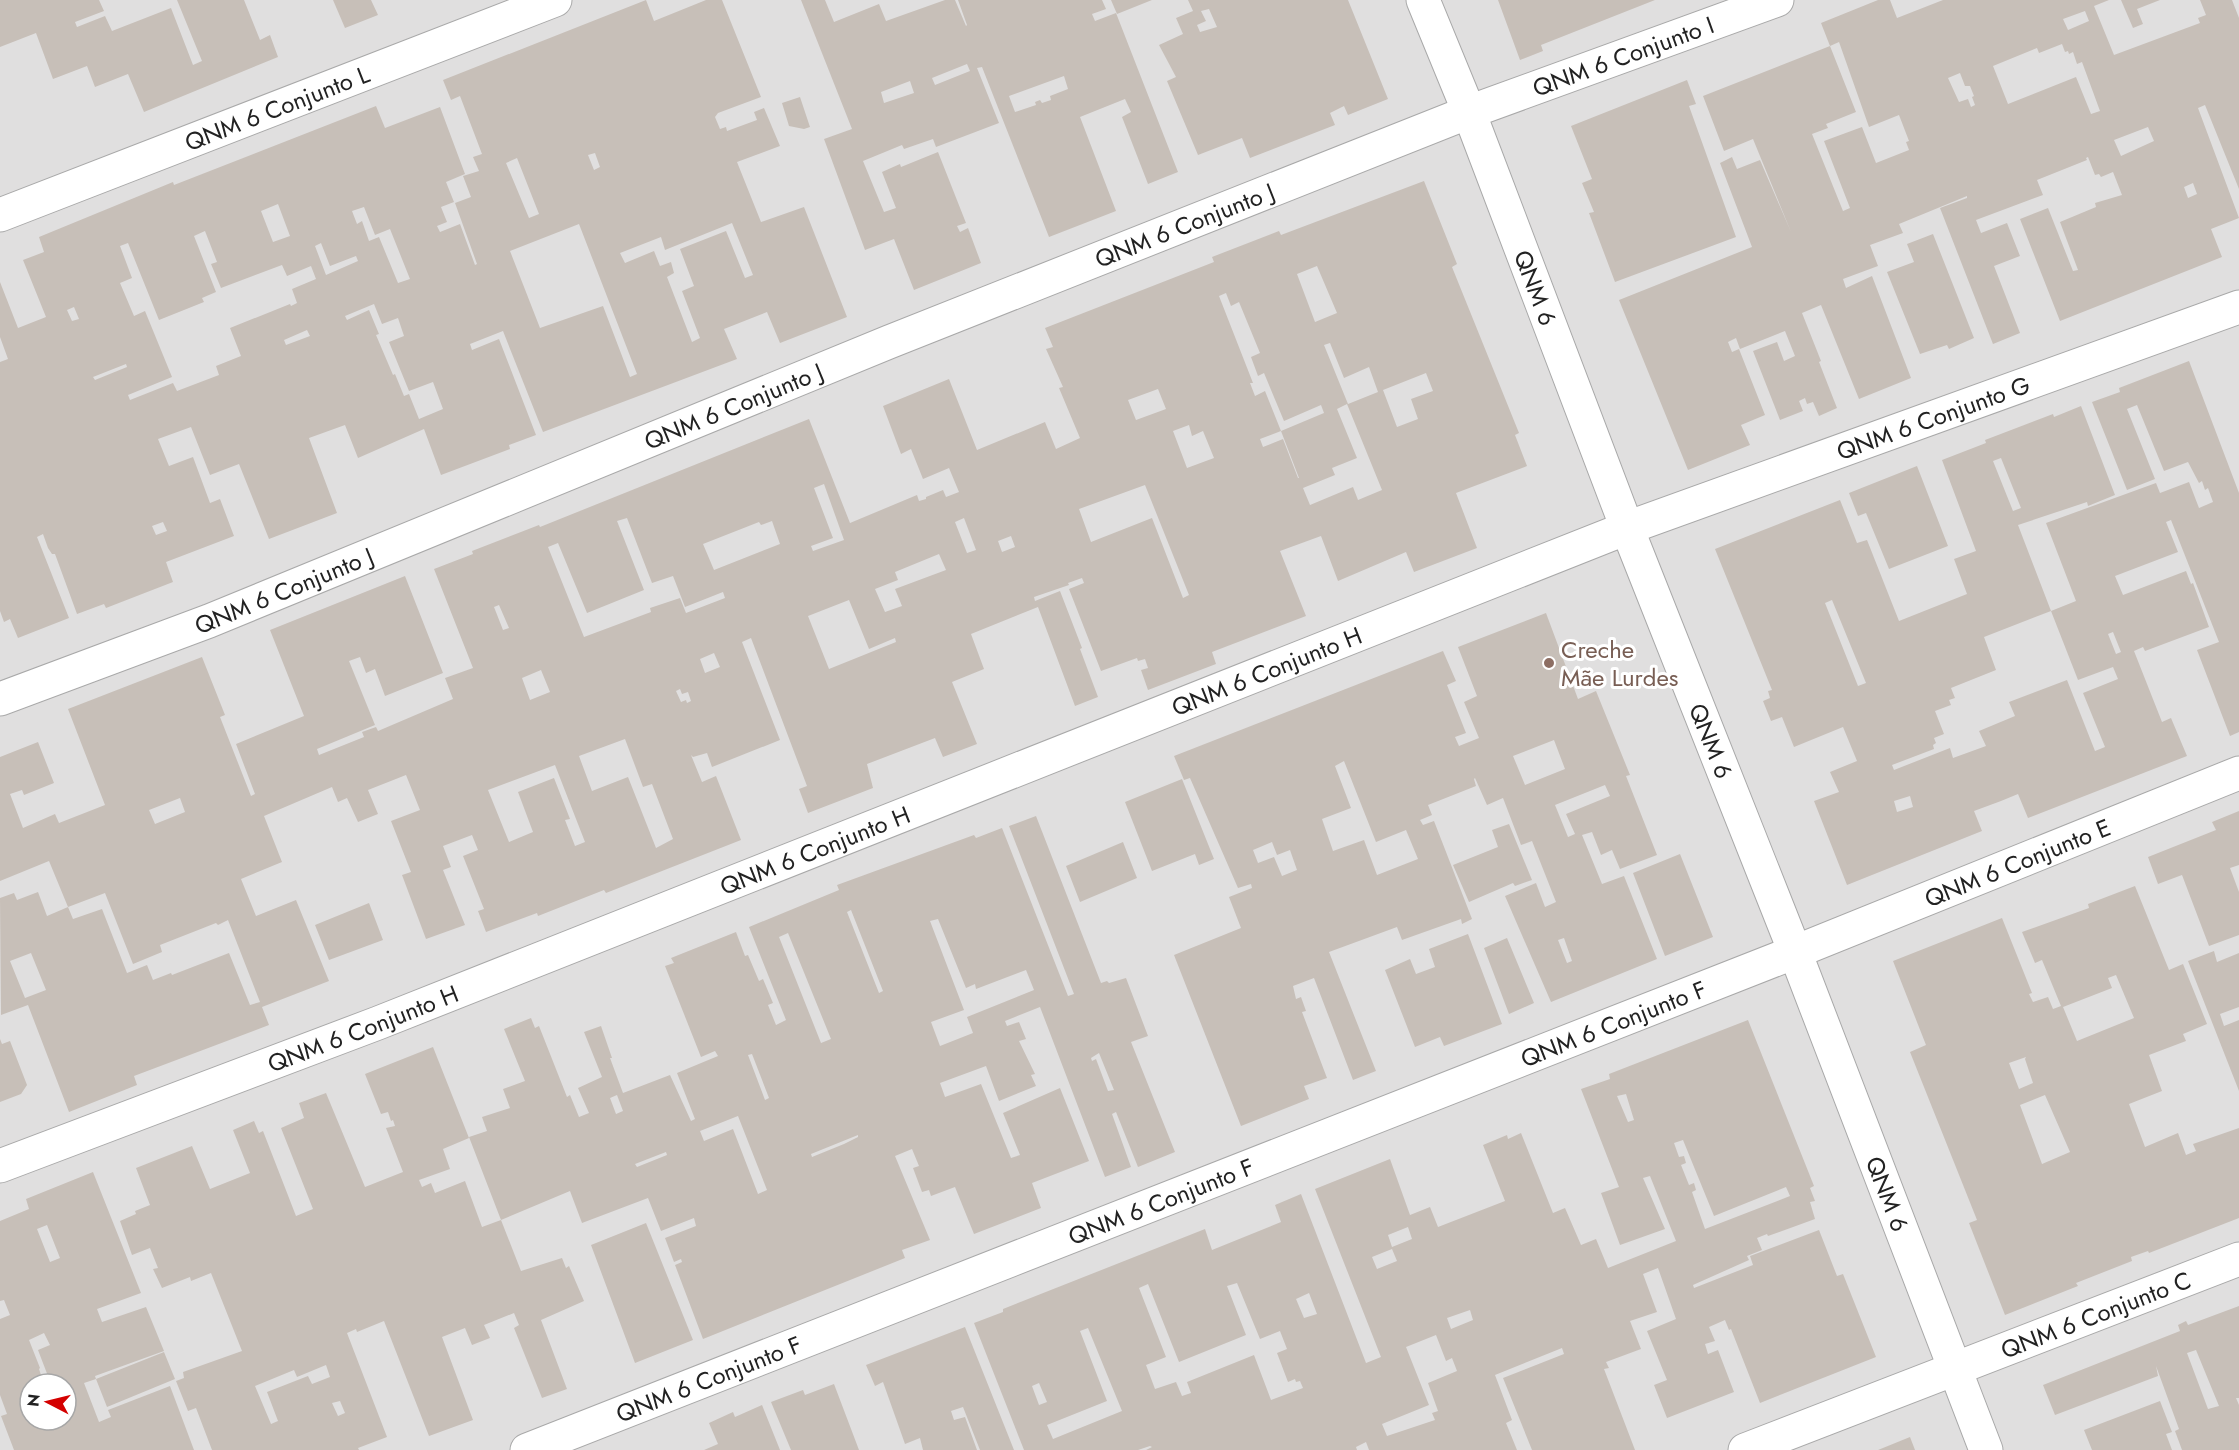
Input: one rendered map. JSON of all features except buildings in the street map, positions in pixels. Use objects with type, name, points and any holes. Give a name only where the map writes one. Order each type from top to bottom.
[{"type":"street","name":"QNM 6 Conjunto L","points":[[0,215],[555,0]]},
{"type":"street","name":"QNM 6","points":[[1423,0],[1469,112],[1627,528],[1795,952],[1986,1450]]},
{"type":"street","name":"QNM 6 Conjunto I","points":[[1469,112],[1777,0]]},
{"type":"street","name":"QNM 6 Conjunto J","points":[[0,699],[209,621],[889,342],[1469,112]]},
{"type":"street","name":"QNM 6 Conjunto G","points":[[1627,528],[2239,307]]},
{"type":"street","name":"QNM 6 Conjunto H","points":[[0,1167],[378,1023],[1627,528]]},
{"type":"street","name":"QNM 6 Conjunto E","points":[[1795,952],[2239,773]]},
{"type":"street","name":"QNM 6 Conjunto F","points":[[527,1450],[1795,952]]},
{"type":"street","name":"QNM 6 Conjunto C","points":[[1745,1450],[2239,1259]]},
{"type":"shaded area","points":[[0,0],[2239,0],[2239,1450],[0,1450]]},
{"type":"place","name":"Creche Mãe Lurdes","points":[[1549,663]]}]
